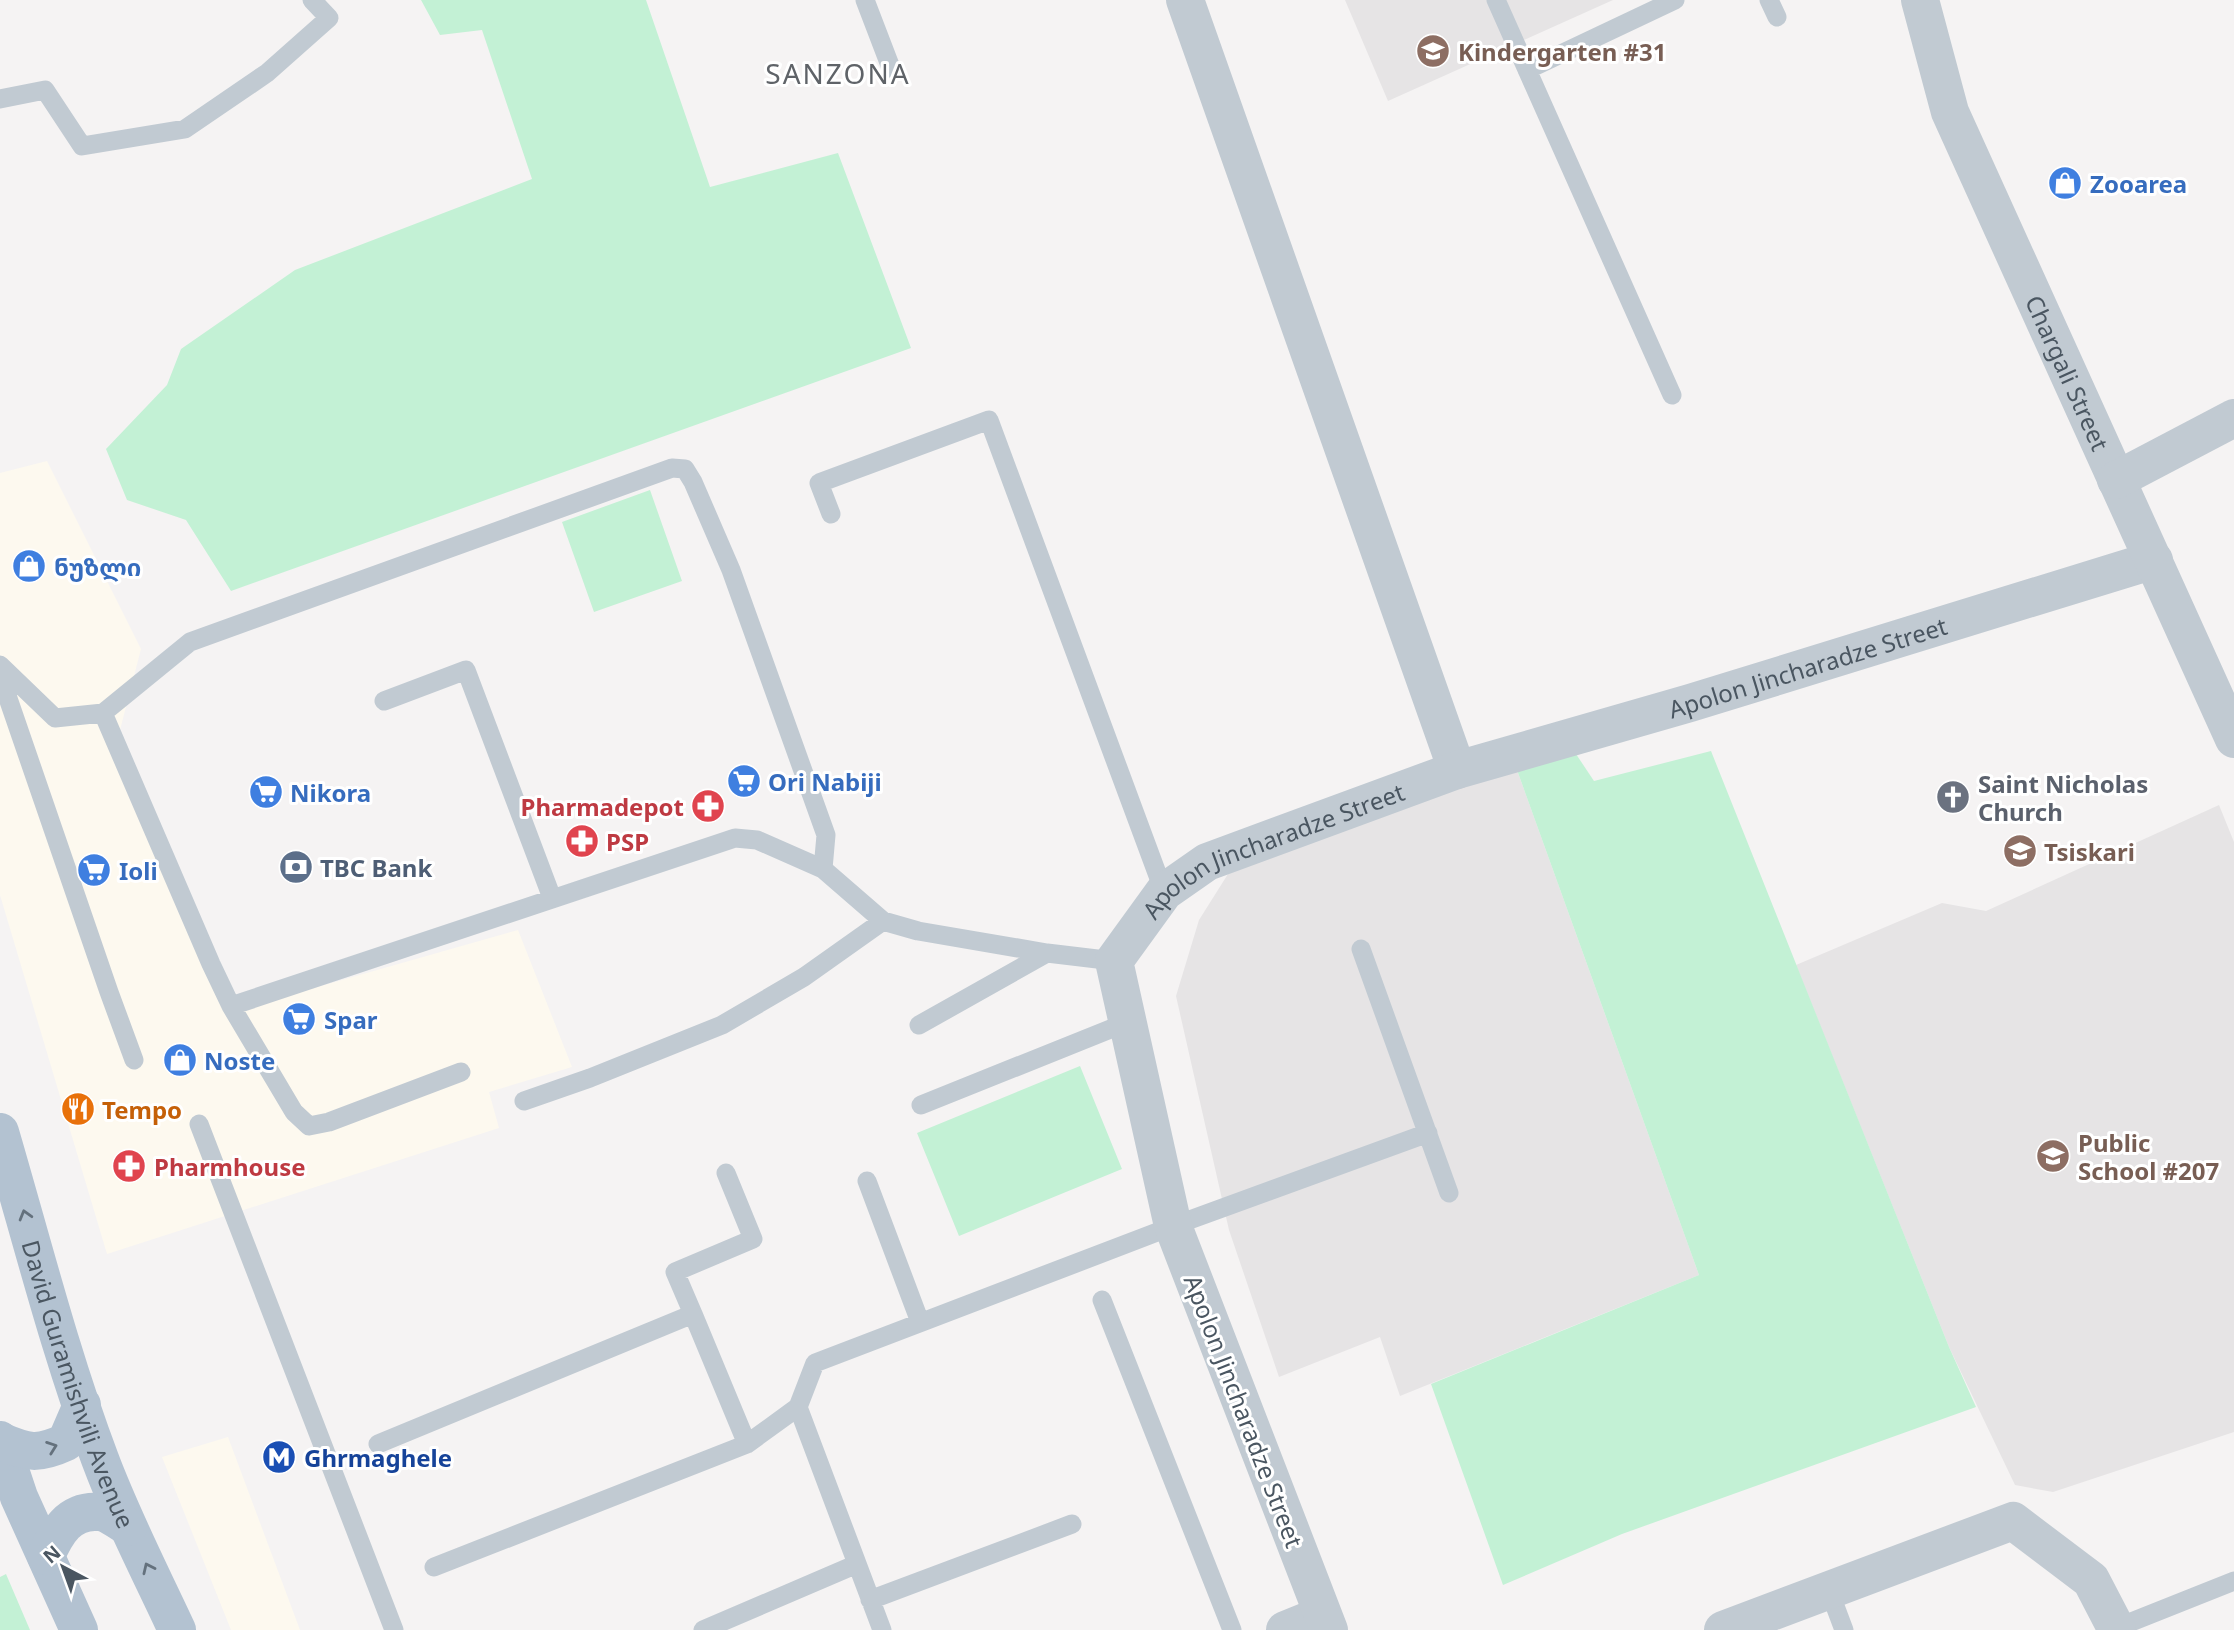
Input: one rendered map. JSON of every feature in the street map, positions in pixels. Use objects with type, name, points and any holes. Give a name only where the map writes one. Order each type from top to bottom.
[{"type":"main road","name":"David Guramishvili Avenue","points":[[0,1132],[100,1460],[128,1527],[177,1630]]},
{"type":"main road","points":[[0,1440],[26,1452],[47,1450],[66,1441],[82,1405]]},
{"type":"main road","points":[[0,1440],[9,1501],[46,1556],[79,1630]]},
{"type":"main road","points":[[46,1556],[57,1531],[77,1515],[100,1512],[128,1527]]},
{"type":"street","points":[[1185,0],[1457,769]]},
{"type":"street","name":"Chargali Street","points":[[1920,0],[1950,112],[2234,739]]},
{"type":"street","points":[[2116,480],[2234,418]]},
{"type":"street","name":"Apolon Jincharadze Street","points":[[1285,1630],[1325,1623],[1173,1226],[1114,961],[1164,892],[1207,862],[1457,769],[1690,703],[2154,560]]},
{"type":"street","points":[[1723,1630],[2013,1521],[2091,1580],[2117,1629]]},
{"type":"lane","points":[[0,99],[45,90],[82,146],[185,129],[267,73],[329,18],[312,0]]},
{"type":"lane","points":[[865,0],[891,68]]},
{"type":"lane","points":[[1496,0],[1672,395]]},
{"type":"lane","points":[[1527,70],[1675,0]]},
{"type":"lane","points":[[831,514],[819,483],[989,420],[1164,892]]},
{"type":"lane","points":[[0,665],[55,718],[103,713],[190,642],[672,468],[685,468],[731,570],[825,835],[823,869]]},
{"type":"lane","points":[[384,701],[466,670],[552,898]]},
{"type":"lane","points":[[0,675],[108,992],[134,1060]]},
{"type":"lane","points":[[103,713],[231,1006],[294,1112],[309,1126],[329,1122],[461,1072]]},
{"type":"lane","points":[[231,1006],[735,838],[757,840],[823,869],[883,921],[918,931],[1047,953],[1114,961]]},
{"type":"lane","points":[[524,1101],[590,1078],[722,1025],[804,977],[883,921]]},
{"type":"lane","points":[[1361,948],[1449,1193]]},
{"type":"lane","points":[[919,1025],[1047,953]]},
{"type":"lane","points":[[921,1105],[1128,1022]]},
{"type":"lane","points":[[198,1124],[394,1630]]},
{"type":"lane","points":[[434,1567],[747,1444],[798,1407],[815,1363],[1173,1226],[1428,1133]]},
{"type":"lane","points":[[726,1172],[753,1239],[675,1272],[747,1444]]},
{"type":"lane","points":[[867,1181],[920,1322]]},
{"type":"lane","points":[[1102,1300],[1232,1630]]},
{"type":"lane","points":[[378,1444],[693,1314]]},
{"type":"lane","points":[[798,1407],[882,1630]]},
{"type":"lane","points":[[870,1600],[1072,1524]]},
{"type":"lane","points":[[703,1630],[857,1564]]},
{"type":"lane","points":[[2117,1629],[2234,1581]]},
{"type":"lane","points":[[1829,1590],[1844,1630]]},
{"type":"shaded area","name":"Kindergarten #31","points":[[1345,0],[1613,0],[1388,101]]},
{"type":"shaded area","points":[[47,461],[141,649],[114,753],[229,1012],[518,930],[572,1067],[489,1092],[499,1128],[107,1254],[0,895],[0,473]]},
{"type":"shaded area","points":[[1471,768],[1517,770],[1699,1275],[1400,1396],[1380,1337],[1279,1377],[1229,1230],[1176,996],[1199,920],[1228,874]]},
{"type":"shaded area","name":"Public School #207","points":[[2219,805],[2234,842],[2234,1432],[2053,1492],[2015,1485],[1949,1347],[1796,965],[1942,903],[1986,911]]},
{"type":"shaded area","points":[[228,1437],[300,1630],[231,1630],[162,1457]]},
{"type":"green space","points":[[421,0],[646,0],[710,187],[838,153],[911,348],[231,591],[186,520],[127,500],[106,449],[167,385],[181,349],[295,270],[532,179],[482,30],[440,35]]},
{"type":"green space","points":[[650,490],[682,581],[594,612],[562,522]]},
{"type":"green space","points":[[1574,751],[1594,781],[1711,751],[1949,1347],[1976,1407],[1622,1534],[1503,1585],[1431,1384],[1699,1275],[1517,770]]},
{"type":"green space","points":[[1080,1066],[1122,1169],[959,1236],[917,1133]]},
{"type":"green space","points":[[6,1574],[30,1630],[0,1630],[0,1577]]},
{"type":"place","name":"Kindergarten #31","points":[[1433,51]]},
{"type":"place","name":"Zooarea","points":[[2065,183]]},
{"type":"place","name":"ნუზლი","points":[[29,566]]},
{"type":"place","name":"Ori Nabiji","points":[[744,781]]},
{"type":"place","name":"Nikora","points":[[266,792]]},
{"type":"place","name":"Saint Nicholas Church","points":[[1953,797]]},
{"type":"place","name":"Pharmadepot","points":[[708,806]]},
{"type":"place","name":"PSP","points":[[582,841]]},
{"type":"place","name":"Tsiskari","points":[[2020,851]]},
{"type":"place","name":"TBC Bank","points":[[296,867]]},
{"type":"place","name":"Ioli","points":[[94,870]]},
{"type":"place","name":"Spar","points":[[299,1019]]},
{"type":"place","name":"Noste","points":[[180,1060]]},
{"type":"place","name":"Tempo","points":[[78,1109]]},
{"type":"place","name":"Public School #207","points":[[2053,1156]]},
{"type":"place","name":"Pharmhouse","points":[[129,1166]]},
{"type":"place","name":"Ghrmaghele","points":[[279,1457]]},
{"type":"district","name":"SANZONA","points":[[838,73]]}]
